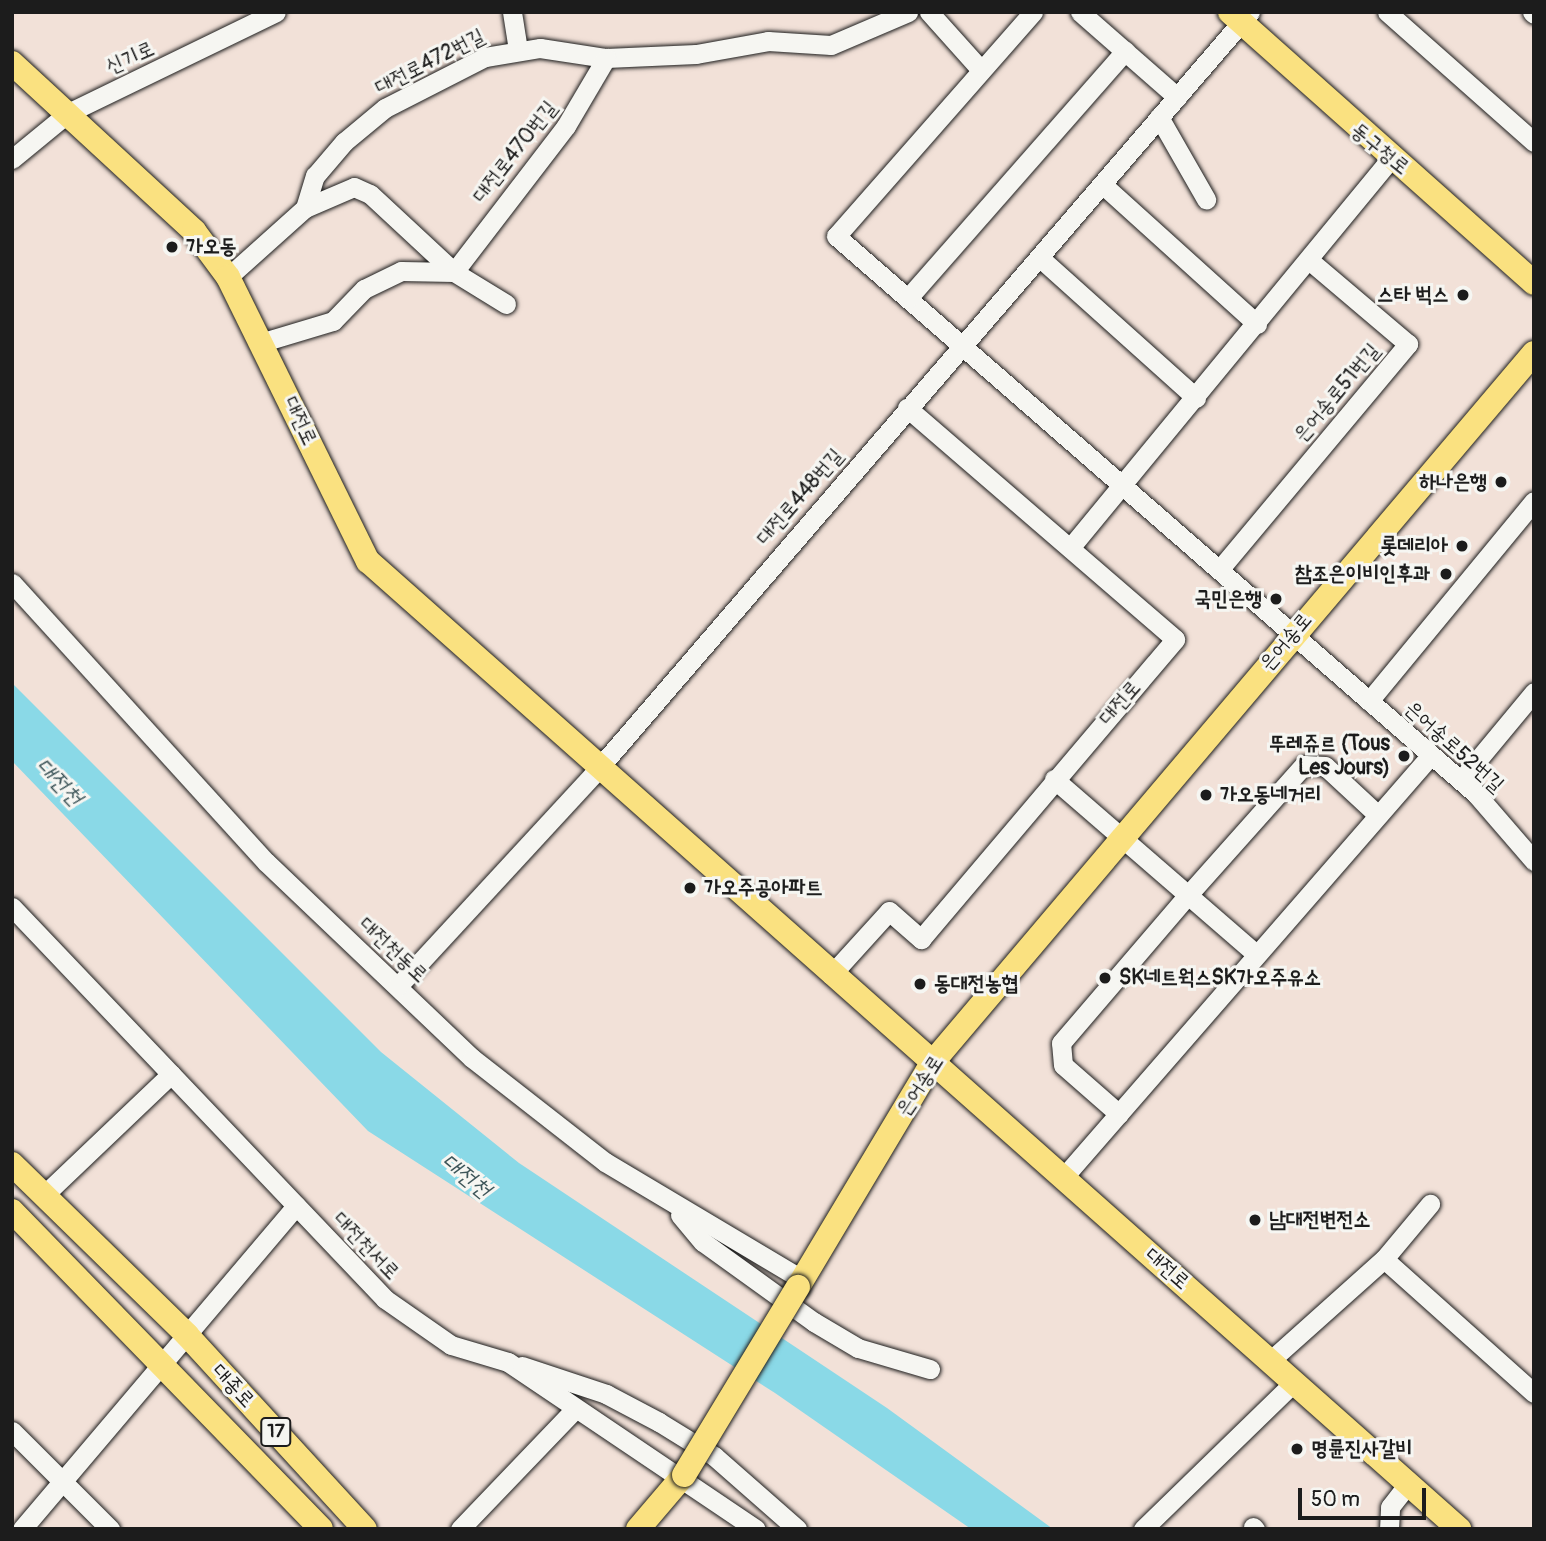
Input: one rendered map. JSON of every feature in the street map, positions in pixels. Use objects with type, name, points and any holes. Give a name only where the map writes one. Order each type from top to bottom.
[{"type":"main road","name":"동구청로","points":[[1239,17],[1534,283]]},
{"type":"main road","name":"대전로","points":[[12,63],[194,231],[228,277],[263,342],[369,561],[598,769],[1295,1381],[1459,1529]]},
{"type":"main road","name":"은어송로","points":[[684,1475],[932,1063],[1291,636],[1534,354]]},
{"type":"main road","name":"대종로","points":[[12,1164],[187,1335],[365,1529]]},
{"type":"main road","name":"대종로","points":[[13,1214],[321,1529]]},
{"type":"main road","points":[[638,1529],[684,1475]]},
{"type":"street","name":"신기로","points":[[12,159],[68,113],[276,12]]},
{"type":"street","name":"대전로472번길","points":[[512,12],[518,49]]},
{"type":"street","name":"대전로472번길","points":[[228,277],[305,208],[326,162],[385,108],[485,57],[518,49],[606,58],[696,54],[768,41],[850,42],[908,12]]},
{"type":"street","points":[[929,12],[981,70]]},
{"type":"street","points":[[1033,12],[836,236],[1291,636]]},
{"type":"street","points":[[1080,12],[1177,97]]},
{"type":"street","points":[[1387,12],[1534,142]]},
{"type":"street","name":"대전로448번길","points":[[598,769],[906,408],[1177,97],[1239,17]]},
{"type":"street","points":[[908,298],[1125,51]]},
{"type":"street","name":"대전로470번길","points":[[454,272],[566,126],[606,58]]},
{"type":"street","points":[[1159,117],[1206,199]]},
{"type":"street","points":[[1070,548],[1310,261],[1392,157]]},
{"type":"street","points":[[1102,184],[1257,324]]},
{"type":"street","points":[[305,208],[354,187],[454,272],[506,304]]},
{"type":"street","points":[[1039,257],[1196,398]]},
{"type":"street","name":"은어송로51번길","points":[[1219,570],[1408,344],[1310,261]]},
{"type":"street","points":[[263,342],[333,321],[364,289],[401,271],[454,272]]},
{"type":"street","name":"대전로","points":[[831,975],[889,911],[921,939],[1175,639],[906,408]]},
{"type":"street","points":[[1369,701],[1534,501]]},
{"type":"street","name":"대전천동로","points":[[12,583],[266,862],[534,1109],[673,1206],[800,1283]]},
{"type":"street","name":"은어송로52번길","points":[[1291,636],[1461,780],[1534,860]]},
{"type":"street","points":[[1461,780],[1534,692]]},
{"type":"street","points":[[1062,1179],[1255,953],[1431,755]]},
{"type":"street","points":[[1119,1114],[1058,1054],[1188,895],[1304,765],[1325,766],[1378,815]]},
{"type":"street","points":[[398,986],[598,769]]},
{"type":"street","points":[[1054,779],[1255,953]]},
{"type":"street","name":"대전천서로","points":[[12,906],[386,1299],[451,1345],[508,1362],[575,1409],[684,1475],[756,1529]]},
{"type":"street","points":[[43,1196],[171,1074]]},
{"type":"street","points":[[1271,1360],[1384,1259],[1430,1204]]},
{"type":"street","points":[[22,1529],[296,1206]]},
{"type":"street","points":[[673,1206],[703,1242],[814,1322],[858,1348],[930,1369]]},
{"type":"street","points":[[1384,1259],[1534,1393]]},
{"type":"street","points":[[508,1362],[606,1394],[659,1422],[714,1457],[797,1529]]},
{"type":"street","points":[[1143,1529],[1295,1381]]},
{"type":"street","points":[[460,1529],[575,1409]]},
{"type":"street","points":[[12,1431],[110,1529]]},
{"type":"street","points":[[1389,1529],[1390,1507],[1408,1484]]},
{"type":"water","name":"대전천","points":[[12,683],[381,1052],[519,1163],[887,1408],[1053,1529],[971,1529],[775,1393],[368,1131],[12,761]]},
{"type":"place","name":"가오동","points":[[172,247]]},
{"type":"place","name":"스타 벅스","points":[[1463,295]]},
{"type":"place","name":"하나은행","points":[[1501,482]]},
{"type":"place","name":"롯데리아","points":[[1462,546]]},
{"type":"place","name":"참조은이비인후과","points":[[1446,574]]},
{"type":"place","name":"국민은행","points":[[1276,599]]},
{"type":"place","name":"뚜레쥬르 (Tous Les Jours)","points":[[1404,756]]},
{"type":"place","name":"가오동네거리","points":[[1206,795]]},
{"type":"place","name":"가오주공아파트","points":[[690,888]]},
{"type":"place","name":"SK네트웍스SK가오주유소","points":[[1105,978]]},
{"type":"place","name":"동대전농협","points":[[920,984]]},
{"type":"place","name":"남대전변전소","points":[[1255,1220]]},
{"type":"place","name":"명륜진사갈비","points":[[1297,1449]]}]
